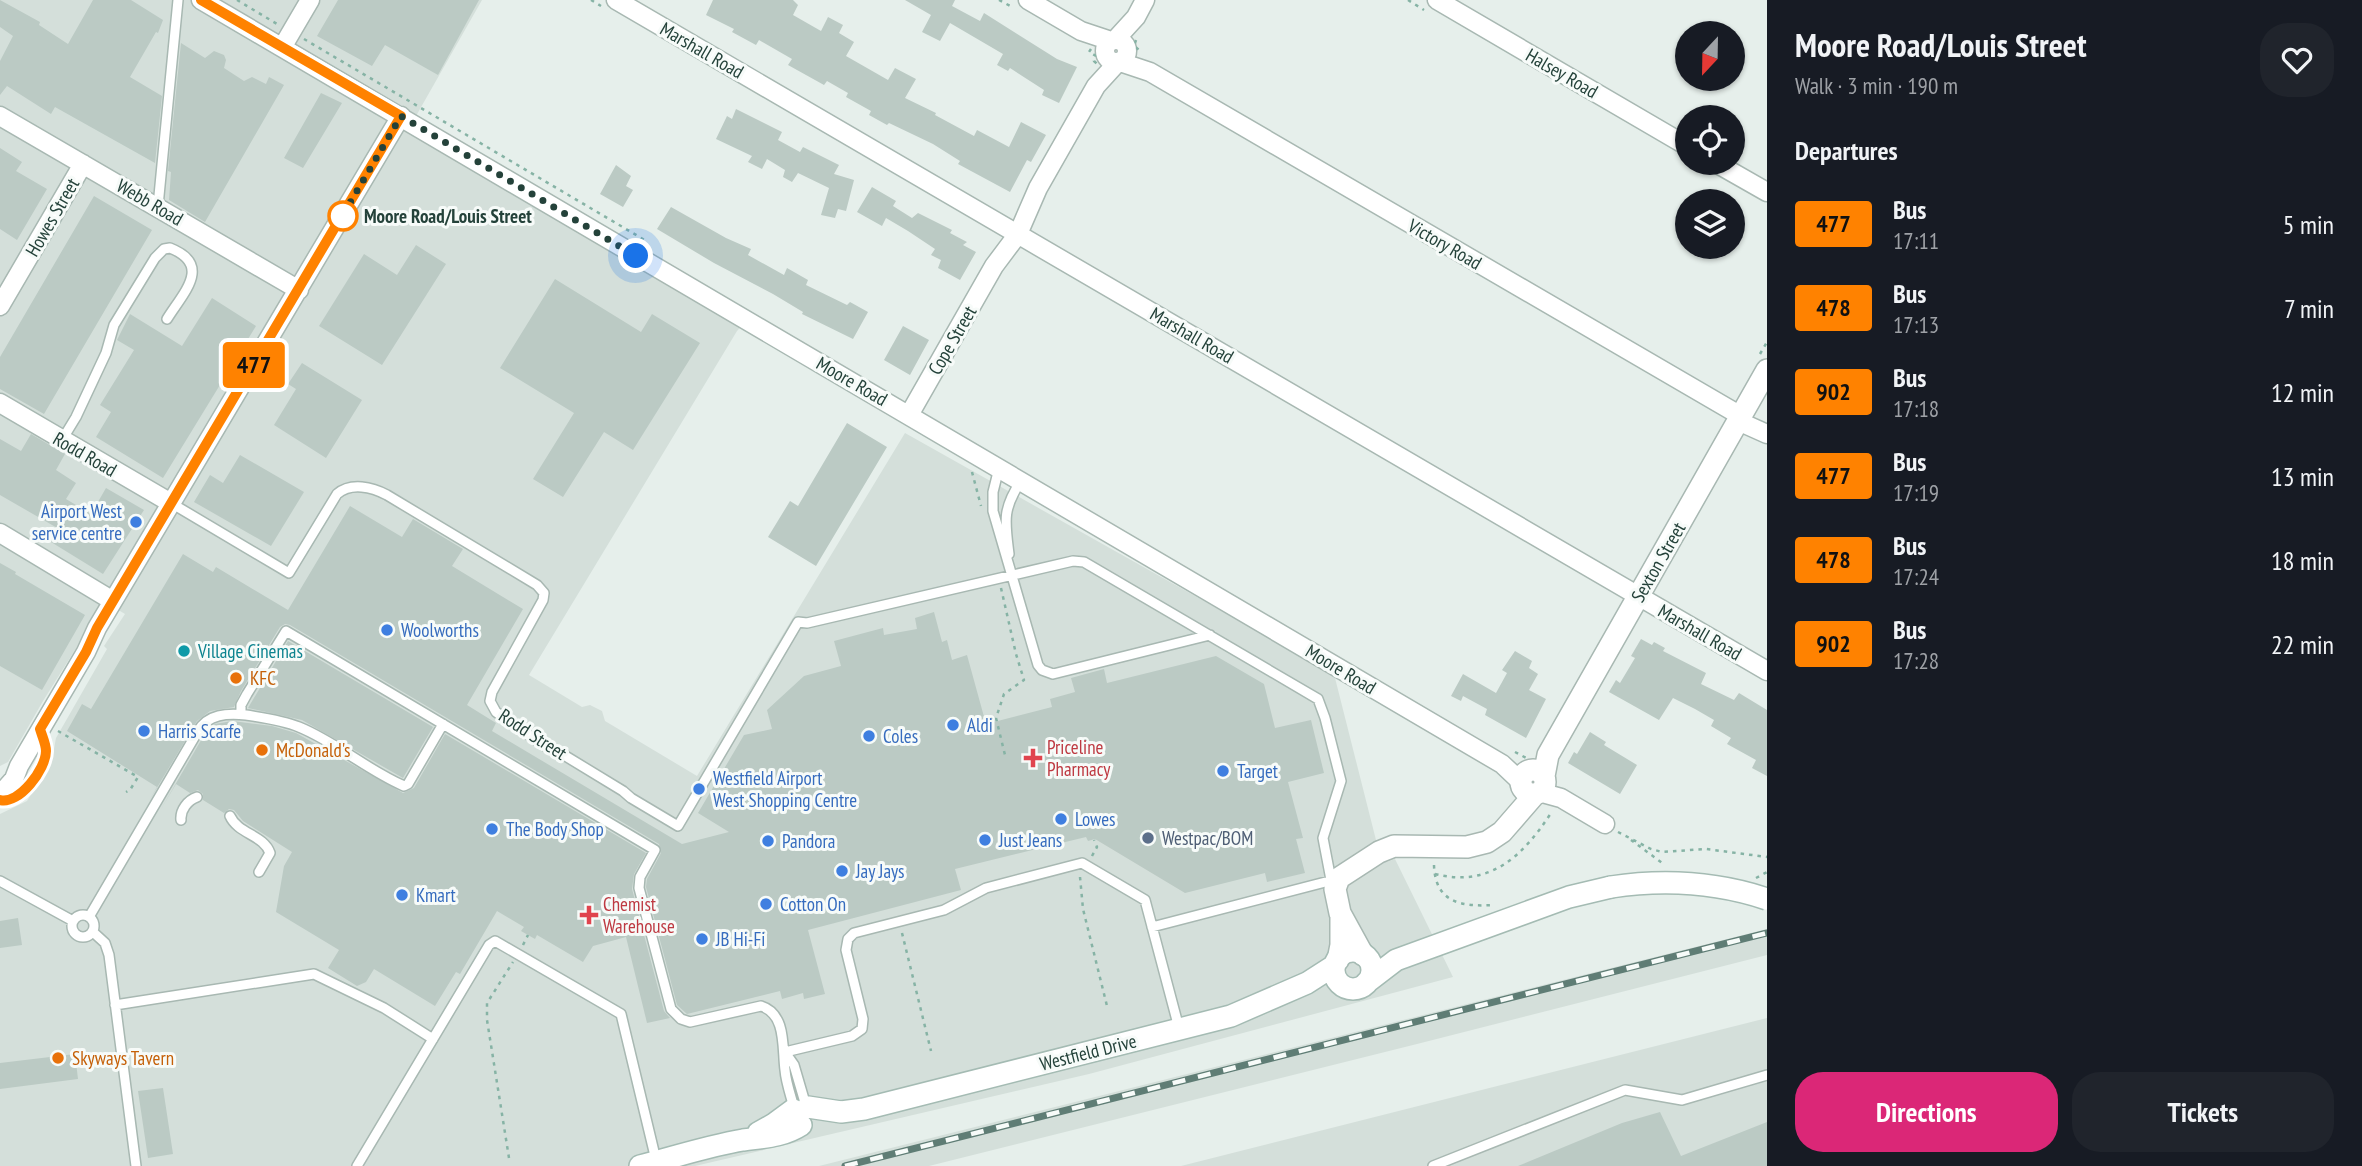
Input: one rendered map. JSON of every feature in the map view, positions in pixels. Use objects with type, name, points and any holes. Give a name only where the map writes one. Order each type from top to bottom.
[{"type":"main road","name":"Sexton Street","points":[[1533,782],[1767,370]]},
{"type":"main road","points":[[1533,782],[1509,823],[1494,837],[1478,845],[1401,845],[1387,848],[1335,879],[1341,945],[1336,962],[1336,978],[1340,983],[1357,986],[1396,960],[1569,897],[1611,887],[1650,883],[1700,884],[1732,889],[1767,899]]},
{"type":"main road","points":[[1340,913],[1371,969],[1357,986]]},
{"type":"main road","points":[[1336,962],[1349,952],[1396,960]]},
{"type":"main road","name":"Westfield Drive","points":[[648,1164],[744,1140],[763,1139],[786,1133],[802,1113],[837,1120],[864,1109],[1231,1016],[1307,983],[1336,962]]},
{"type":"main road","name":"Westfield Drive","points":[[1307,983],[1357,986]]},
{"type":"street","name":"Moore Road","points":[[201,0],[1605,824]]},
{"type":"street","points":[[283,46],[310,0]]},
{"type":"street","name":"Marshall Road","points":[[616,0],[1767,671]]},
{"type":"street","name":"Victory Road","points":[[1028,0],[1767,434]]},
{"type":"street","name":"Cope Street","points":[[909,415],[1145,0]]},
{"type":"street","name":"Halsey Road","points":[[1437,0],[1675,139]]},
{"type":"street","name":"Webb Road","points":[[0,116],[299,289]]},
{"type":"street","points":[[0,780],[19,766],[48,729],[113,601],[401,116]]},
{"type":"street","name":"Howes Street","points":[[0,306],[83,164]]},
{"type":"street","points":[[1737,175],[1767,192]]},
{"type":"street","name":"Rodd Road","points":[[0,403],[172,503]]},
{"type":"street","name":"Victory Road","points":[[1740,416],[1767,429]]},
{"type":"street","points":[[0,533],[113,601]]},
{"type":"street","points":[[2,799],[19,766]]},
{"type":"lane","points":[[158,206],[178,0]]},
{"type":"lane","points":[[62,440],[76,417],[106,353],[114,325],[155,258],[164,249],[170,248],[189,260],[194,267],[193,276],[167,319]]},
{"type":"lane","points":[[999,468],[993,492],[993,511],[1038,665],[1050,674],[1210,635]]},
{"type":"lane","points":[[1008,559],[1005,512],[1010,497],[1021,480]]},
{"type":"lane","name":"Rodd Street","points":[[172,503],[289,573],[337,494],[354,486],[374,489],[537,585],[544,593],[543,600],[492,692],[492,708],[524,733],[623,790],[631,798],[678,826],[798,622],[807,623],[1073,561],[1084,562],[1318,699],[1341,781],[1323,838],[1335,879]]},
{"type":"lane","points":[[241,715],[241,705],[286,631],[655,850],[640,877],[639,888],[674,1015],[694,1022],[766,1007],[776,1016],[785,1052],[784,1069],[802,1113]]},
{"type":"lane","points":[[89,917],[201,726],[217,716],[241,715],[284,722],[306,730],[404,786],[408,784],[443,724]]},
{"type":"lane","points":[[2,799],[25,793],[43,761],[48,729]]},
{"type":"lane","points":[[181,820],[188,803],[197,797]]},
{"type":"lane","points":[[230,816],[238,828],[264,843],[270,850],[259,872]]},
{"type":"lane","points":[[785,1052],[843,1039],[860,1032],[863,1019],[846,950],[848,939],[854,933],[944,910],[986,888],[1077,863],[1087,864],[1144,900],[1179,1029]]},
{"type":"lane","points":[[1152,927],[1335,879]]},
{"type":"lane","points":[[1,880],[73,921]]},
{"type":"lane","points":[[82,915],[89,917],[94,922],[93,932],[87,937],[76,934],[72,928],[73,921],[82,915]]},
{"type":"lane","points":[[93,932],[104,943],[109,954],[136,1166]]},
{"type":"lane","points":[[358,1166],[491,943],[496,941],[621,1013],[648,1164]]},
{"type":"lane","points":[[115,1005],[314,974],[384,1008],[433,1039]]},
{"type":"lane","points":[[1433,1166],[1625,1090],[1682,1100],[1767,1075]]},
{"type":"path","points":[[969,467],[984,517]]},
{"type":"path","points":[[999,578],[1024,680],[1004,695],[996,719],[1005,755]]},
{"type":"path","points":[[48,729],[138,777],[126,792]]},
{"type":"path","points":[[1605,824],[1651,849],[1662,852],[1706,849],[1767,857]]},
{"type":"path","points":[[1094,840],[1097,847],[1079,878],[1082,902],[1107,1006]]},
{"type":"path","points":[[1435,846],[1435,874],[1443,893],[1462,904],[1499,904]]},
{"type":"path","points":[[898,922],[931,1051]]},
{"type":"path","points":[[509,1158],[487,1020],[487,1003],[528,935]]},
{"type":"shaded area","name":"Westfield Airport West Shopping Centre","points":[[0,0],[482,0],[412,123],[747,320],[737,331],[529,675],[582,707],[590,705],[602,711],[605,721],[697,776],[905,433],[1334,674],[1377,844],[1387,862],[1395,859],[1453,977],[1089,1074],[695,1166],[0,1166],[0,814],[27,801],[52,760],[56,738],[107,649],[104,646],[125,614],[105,602],[8,762],[0,766]]},
{"type":"shaded area","points":[[1767,929],[1767,955],[929,1166],[819,1166]]},
{"type":"shaded area","points":[[1767,1018],[1767,1166],[1181,1166]]},
{"type":"building","points":[[0,0],[40,22],[39,25],[68,44],[93,0],[131,0],[163,20],[158,33],[156,32],[130,77],[162,96],[155,163],[55,107],[51,114],[7,86],[0,95],[0,61],[13,36],[0,27]]},
{"type":"building","points":[[338,0],[479,0],[438,75],[385,45],[372,66],[317,36]]},
{"type":"building","points":[[713,0],[793,0],[798,5],[793,15],[821,31],[828,17],[843,25],[839,33],[854,42],[846,56],[888,80],[895,68],[916,79],[905,98],[974,136],[977,130],[1009,147],[1021,122],[1046,135],[1031,162],[1027,160],[1010,192],[958,164],[960,161],[933,144],[869,115],[871,111],[846,97],[848,93],[827,81],[824,85],[788,65],[792,59],[759,40],[756,45],[732,32],[734,29],[706,15]]},
{"type":"building","points":[[905,0],[955,0],[952,6],[980,21],[984,13],[1057,59],[1077,67],[1059,103],[1042,95],[1044,90],[1010,68],[1008,71],[997,65],[1003,54],[950,23],[940,41],[922,32],[931,15]]},
{"type":"building","points":[[181,43],[205,58],[214,51],[224,55],[224,68],[244,81],[252,77],[266,84],[269,77],[284,85],[205,222],[169,200],[171,172],[168,171]]},
{"type":"building","points":[[321,93],[342,103],[303,168],[284,158]]},
{"type":"building","points":[[736,109],[782,132],[778,140],[800,152],[803,147],[839,165],[834,174],[854,180],[846,211],[838,209],[835,218],[821,215],[829,188],[798,173],[792,182],[783,177],[785,170],[767,159],[762,169],[748,162],[752,156],[716,139],[727,116],[732,119]]},
{"type":"building","points":[[0,148],[22,162],[16,171],[47,189],[17,240],[0,229]]},
{"type":"building","points":[[616,165],[631,176],[626,186],[633,190],[623,207],[600,194]]},
{"type":"building","points":[[872,187],[896,201],[893,206],[912,218],[918,213],[952,230],[950,233],[967,242],[963,245],[976,252],[960,280],[938,268],[941,260],[931,255],[935,249],[908,231],[886,218],[882,226],[857,212]]},
{"type":"building","points":[[94,196],[152,230],[44,414],[0,389],[0,357]]},
{"type":"building","points":[[671,207],[751,249],[748,255],[784,275],[787,268],[808,280],[806,285],[868,312],[853,339],[802,314],[803,312],[773,294],[657,229]]},
{"type":"building","points":[[416,245],[446,264],[382,365],[319,326],[364,254],[397,275]]},
{"type":"building","points":[[555,279],[641,332],[652,314],[700,343],[633,450],[604,432],[563,497],[533,479],[574,413],[500,368]]},
{"type":"building","points":[[212,298],[256,326],[163,478],[96,437],[111,412],[100,405],[134,350],[117,340],[130,314],[182,346]]},
{"type":"building","points":[[903,326],[929,340],[910,375],[884,360]]},
{"type":"building","points":[[302,363],[362,400],[326,458],[274,425],[296,389],[288,384]]},
{"type":"building","points":[[847,423],[887,447],[816,566],[768,537],[790,501],[798,506]]},
{"type":"building","points":[[31,434],[65,454],[56,470],[76,483],[66,499],[91,514],[106,488],[144,510],[103,574],[51,542],[59,529],[0,495],[0,439],[21,451]]},
{"type":"building","points":[[240,455],[304,492],[271,546],[194,502],[210,475],[223,483]]},
{"type":"building","points":[[350,506],[402,537],[413,519],[463,549],[452,566],[523,609],[467,705],[496,723],[492,731],[682,844],[729,832],[698,813],[744,735],[772,729],[767,710],[804,676],[841,666],[834,641],[883,628],[884,635],[917,629],[915,618],[934,612],[942,642],[947,640],[952,660],[967,655],[986,724],[1052,707],[1050,699],[1075,692],[1071,678],[1104,669],[1107,683],[1216,656],[1264,684],[1275,728],[1311,720],[1324,773],[1288,782],[1303,838],[1296,839],[1305,873],[1267,882],[1265,873],[1185,893],[1095,839],[1088,841],[1086,837],[955,869],[961,890],[808,930],[825,994],[804,999],[803,993],[782,999],[780,991],[687,1014],[677,1005],[646,887],[647,879],[661,853],[659,844],[290,625],[280,627],[234,707],[210,711],[197,721],[149,801],[157,787],[67,731],[82,704],[91,709],[183,554],[213,572],[216,567],[288,610]]},
{"type":"building","points":[[0,563],[85,615],[42,690],[0,666]]},
{"type":"building","points":[[1641,639],[1652,645],[1654,642],[1665,648],[1663,651],[1706,673],[1701,684],[1734,700],[1739,693],[1767,710],[1767,776],[1752,768],[1756,760],[1727,744],[1731,738],[1711,726],[1714,720],[1695,709],[1673,698],[1659,720],[1609,692],[1616,680],[1620,683],[1635,658],[1631,656]]},
{"type":"building","points":[[288,641],[433,727],[403,778],[302,720],[248,708]]},
{"type":"building","points":[[1515,651],[1532,661],[1529,668],[1538,674],[1529,690],[1546,699],[1526,738],[1485,715],[1487,709],[1463,696],[1461,701],[1451,696],[1463,674],[1496,693],[1507,673],[1502,670]]},
{"type":"building","points":[[232,721],[272,726],[296,733],[403,793],[414,788],[445,734],[646,853],[634,874],[632,889],[664,1011],[670,1018],[647,1023],[626,937],[593,946],[583,962],[537,935],[535,939],[521,931],[524,927],[497,911],[460,974],[456,972],[435,1006],[374,969],[366,982],[357,986],[328,968],[339,950],[276,912],[284,866],[292,852],[243,821],[234,810],[229,809],[224,813],[203,800],[203,794],[198,790],[190,793],[176,784],[161,809],[207,730],[215,724]]},
{"type":"building","points":[[1590,732],[1606,742],[1604,745],[1637,765],[1620,794],[1568,763],[1574,752],[1577,754]]},
{"type":"building","points":[[18,918],[22,945],[0,948],[0,921]]},
{"type":"building","name":"Skyways Tavern","points":[[75,1054],[78,1079],[0,1089],[0,1063]]},
{"type":"building","points":[[163,1088],[173,1154],[148,1158],[138,1091]]},
{"type":"building","points":[[1660,1112],[1681,1156],[1767,1122],[1767,1166],[1518,1166],[1622,1123]]},
{"type":"railway","points":[[845,1166],[1767,933]]},
{"type":"bus line","name":"477","points":[[0,800],[6,802],[25,793],[46,752],[40,729],[86,652],[97,628],[401,116],[201,0]]},
{"type":"place","name":"Moore Road/Louis Street","points":[[343,216]]},
{"type":"place","name":"Airport West service centre","points":[[136,522]]},
{"type":"place","name":"Woolworths","points":[[387,630]]},
{"type":"place","name":"Village Cinemas","points":[[184,651]]},
{"type":"place","name":"KFC","points":[[236,678]]},
{"type":"place","name":"Aldi","points":[[953,725]]},
{"type":"place","name":"Harris Scarfe","points":[[144,731]]},
{"type":"place","name":"Coles","points":[[869,736]]},
{"type":"place","name":"McDonald's","points":[[262,750]]},
{"type":"place","name":"Priceline Pharmacy","points":[[1033,758]]},
{"type":"place","name":"Target","points":[[1223,771]]},
{"type":"place","name":"Westfield Airport West Shopping Centre","points":[[699,789]]},
{"type":"place","name":"Lowes","points":[[1061,819]]},
{"type":"place","name":"The Body Shop","points":[[492,829]]},
{"type":"place","name":"Westpac/BOM","points":[[1148,838]]},
{"type":"place","name":"Just Jeans","points":[[985,840]]},
{"type":"place","name":"Pandora","points":[[768,841]]},
{"type":"place","name":"Jay Jays","points":[[842,871]]},
{"type":"place","name":"Kmart","points":[[402,895]]},
{"type":"place","name":"Cotton On","points":[[766,904]]},
{"type":"place","name":"Chemist Warehouse","points":[[589,915]]},
{"type":"place","name":"JB Hi-Fi","points":[[702,939]]},
{"type":"place","name":"Skyways Tavern","points":[[58,1058]]},
{"type":"route","points":[[343,216],[337,225],[401,116],[636,256]]}]
